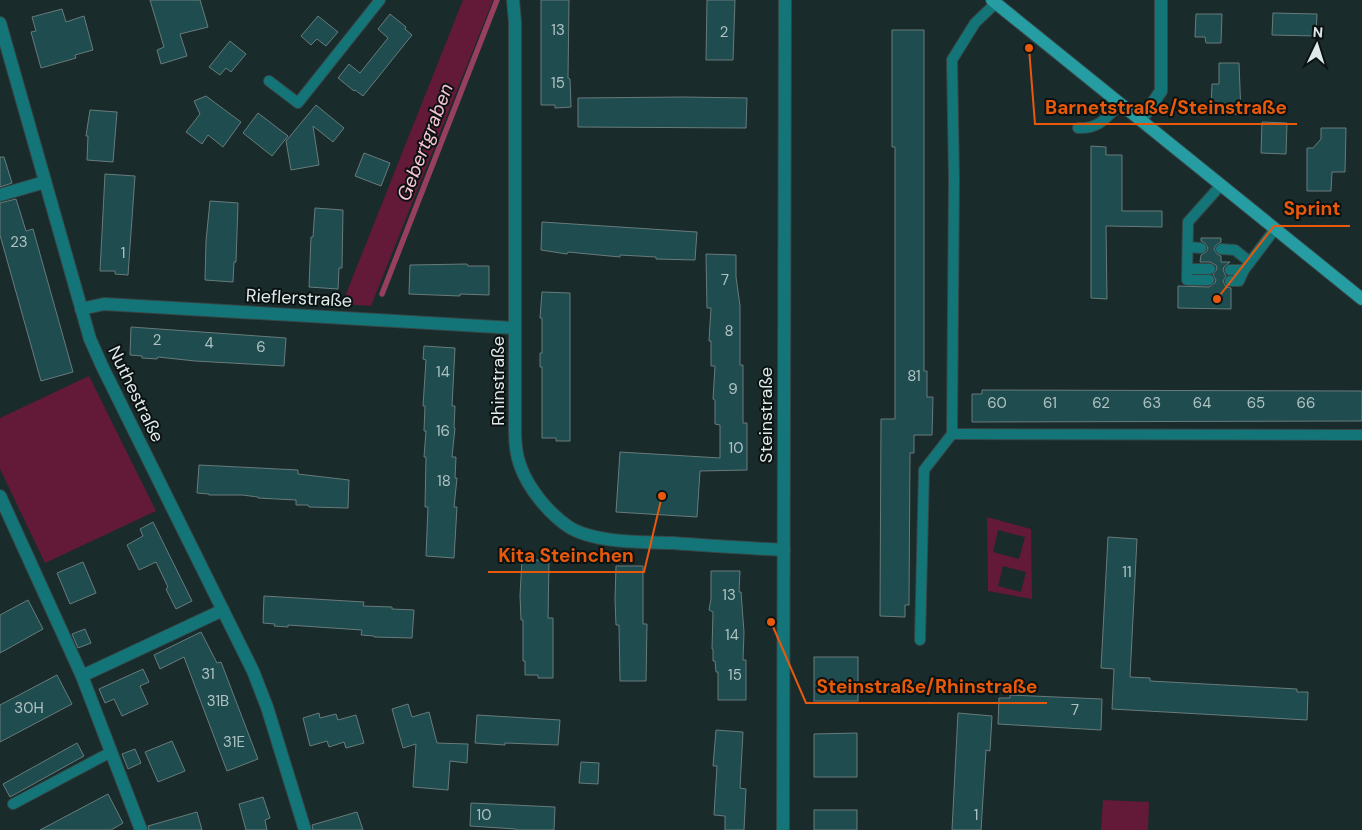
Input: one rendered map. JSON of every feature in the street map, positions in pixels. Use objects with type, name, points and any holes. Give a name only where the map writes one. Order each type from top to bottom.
[{"type":"street","name":"Rhinstraße","points":[[513,0],[515,32],[516,447],[520,465],[536,494],[550,512],[570,527],[603,538],[784,550]]},
{"type":"street","name":"Steinstraße","points":[[783,830],[785,0]]},
{"type":"street","points":[[1141,120],[1161,91],[1161,0]]},
{"type":"street","points":[[994,2],[1362,299]]},
{"type":"street","name":"Nuthestraße","points":[[0,23],[90,339],[253,671],[267,707],[305,830]]},
{"type":"street","points":[[0,195],[45,182]]},
{"type":"street","name":"Rieflerstraße","points":[[81,309],[104,304],[515,328]]},
{"type":"street","points":[[0,496],[82,676],[141,830]]},
{"type":"street","points":[[82,676],[223,610]]},
{"type":"lane","points":[[269,81],[298,102],[380,0]]},
{"type":"lane","points":[[920,640],[924,470],[952,434],[954,178],[952,60],[975,23],[994,2]]},
{"type":"lane","points":[[1078,128],[1086,129],[1098,126],[1120,104]]},
{"type":"lane","points":[[1210,280],[1187,280],[1188,222],[1221,185]]},
{"type":"lane","points":[[1230,281],[1239,281],[1247,266],[1275,229]]},
{"type":"lane","points":[[1188,247],[1201,248]]},
{"type":"lane","points":[[1221,249],[1235,250],[1247,266]]},
{"type":"lane","points":[[1230,270],[1247,266]]},
{"type":"lane","points":[[1188,268],[1210,269]]},
{"type":"lane","points":[[952,434],[1362,435]]},
{"type":"lane","points":[[13,804],[112,752]]},
{"type":"shaded area","points":[[463,0],[493,0],[371,306],[342,304]]},
{"type":"shaded area","points":[[89,376],[156,511],[45,563],[0,469],[0,418]]},
{"type":"shaded area","points":[[987,517],[1031,529],[1032,599],[988,591]],"holes":[[[998,530],[1025,537],[1019,559],[993,552]],[[1003,566],[1026,572],[1021,592],[998,586]]]},
{"type":"shaded area","points":[[1103,800],[1149,802],[1148,830],[1101,830]]},
{"type":"building","points":[[150,0],[200,0],[208,27],[180,34],[187,56],[161,64],[157,50],[164,47]]},
{"type":"building","points":[[541,0],[569,0],[568,78],[570,79],[571,107],[555,108],[555,105],[541,105]]},
{"type":"building","points":[[707,0],[735,0],[733,60],[706,60]]},
{"type":"building","points":[[62,9],[66,22],[84,16],[93,50],[75,55],[76,58],[41,68],[31,32],[36,31],[32,17]]},
{"type":"building","points":[[1273,13],[1317,14],[1316,36],[1272,35]]},
{"type":"building","points":[[390,14],[406,27],[405,29],[412,35],[363,96],[338,78],[349,64],[360,73],[388,38],[378,29]]},
{"type":"building","points":[[1196,14],[1222,14],[1221,43],[1206,43],[1205,37],[1195,37]]},
{"type":"building","points":[[318,16],[338,32],[326,46],[317,39],[311,45],[301,36]]},
{"type":"building","points":[[892,30],[924,30],[924,371],[927,371],[927,397],[933,397],[932,435],[914,435],[914,453],[910,453],[909,605],[905,605],[905,617],[880,616],[881,419],[895,419],[895,147],[892,147]]},
{"type":"building","points":[[230,41],[246,54],[231,72],[226,68],[220,75],[209,67]]},
{"type":"building","points":[[1219,63],[1239,63],[1241,114],[1226,114],[1226,109],[1211,109],[1212,84],[1219,84]]},
{"type":"building","points":[[206,96],[241,122],[223,147],[208,135],[202,144],[186,132],[200,114],[194,101]]},
{"type":"building","points":[[578,98],[747,98],[746,128],[578,127]]},
{"type":"building","points":[[316,105],[344,128],[333,142],[313,126],[319,165],[291,170],[286,141]]},
{"type":"building","points":[[90,110],[117,112],[113,162],[87,160],[88,136],[86,136]]},
{"type":"building","points":[[258,113],[288,136],[272,156],[243,133]]},
{"type":"building","points":[[1262,122],[1287,123],[1286,154],[1261,153]]},
{"type":"building","points":[[1321,128],[1346,128],[1345,172],[1332,172],[1331,191],[1307,191],[1307,148],[1313,148],[1321,139]]},
{"type":"building","points":[[1091,146],[1106,147],[1106,155],[1122,155],[1122,211],[1162,211],[1162,227],[1106,226],[1107,299],[1091,298]]},
{"type":"building","points":[[364,153],[390,163],[381,186],[355,176]]},
{"type":"building","points":[[0,157],[4,157],[12,183],[0,187]]},
{"type":"building","points":[[105,174],[135,176],[128,275],[115,274],[115,271],[100,271]]},
{"type":"building","points":[[16,199],[26,231],[33,229],[73,372],[41,381],[0,235],[0,203]]},
{"type":"building","points":[[210,201],[238,203],[236,262],[234,262],[233,282],[205,280]]},
{"type":"building","points":[[315,208],[343,210],[342,268],[339,268],[338,289],[309,287],[311,237],[313,237]]},
{"type":"building","points":[[542,222],[697,232],[695,260],[656,259],[656,257],[620,255],[620,257],[568,252],[567,254],[541,250]]},
{"type":"building","points":[[1201,238],[1221,238],[1221,242],[1214,249],[1221,256],[1221,262],[1230,262],[1224,267],[1223,270],[1226,276],[1223,281],[1226,287],[1231,288],[1231,309],[1178,308],[1178,286],[1209,287],[1216,280],[1213,275],[1217,269],[1216,265],[1210,262],[1200,262],[1201,255],[1208,248],[1201,241]]},
{"type":"building","points":[[706,254],[736,255],[736,277],[740,306],[740,365],[743,365],[743,423],[747,423],[747,470],[700,471],[697,517],[616,512],[620,452],[720,458],[720,425],[715,424],[715,400],[713,399],[715,366],[711,366],[711,341],[709,341],[711,308],[707,308]]},
{"type":"building","points":[[467,264],[468,266],[489,266],[489,295],[409,294],[410,265]]},
{"type":"building","points":[[542,292],[570,293],[570,441],[542,438],[542,367],[540,367],[540,353],[542,353],[542,318],[540,318]]},
{"type":"building","points":[[131,327],[286,338],[284,366],[158,357],[157,359],[142,358],[142,356],[130,355]]},
{"type":"building","points":[[424,346],[455,348],[452,406],[455,406],[455,428],[452,457],[456,457],[455,478],[457,478],[454,507],[457,507],[454,558],[426,556],[428,507],[425,507],[426,457],[424,457],[426,431],[424,431],[425,406],[423,406],[426,360],[423,359]]},
{"type":"building","points":[[982,390],[1362,391],[1362,421],[972,422],[972,394],[982,394]]},
{"type":"building","points":[[199,465],[298,470],[298,474],[349,480],[348,508],[309,507],[308,505],[296,505],[296,500],[197,493]]},
{"type":"building","points":[[153,522],[192,601],[176,609],[156,562],[139,570],[127,545],[143,536],[140,529]]},
{"type":"building","points":[[1108,537],[1137,539],[1130,677],[1150,678],[1150,681],[1297,689],[1297,692],[1308,692],[1307,720],[1112,709],[1114,669],[1101,668]]},
{"type":"building","points":[[522,560],[549,560],[548,618],[553,618],[553,678],[538,678],[538,675],[525,675],[520,595]]},
{"type":"building","points":[[83,562],[96,593],[70,604],[57,573]]},
{"type":"building","points":[[616,566],[643,566],[643,624],[647,624],[646,681],[620,681],[619,625],[616,625],[615,600]]},
{"type":"building","points":[[711,571],[740,571],[739,592],[741,592],[744,632],[743,660],[746,660],[746,700],[718,700],[718,672],[716,672],[715,661],[713,661],[712,649],[713,612],[709,610]]},
{"type":"building","points":[[264,596],[364,602],[363,606],[414,610],[412,638],[361,635],[362,630],[288,625],[288,627],[263,623]]},
{"type":"building","points":[[28,600],[43,629],[0,653],[0,615]]},
{"type":"building","points":[[85,629],[91,643],[78,648],[72,634]]},
{"type":"building","points":[[201,632],[217,663],[221,662],[258,759],[227,771],[184,657],[160,669],[154,655]]},
{"type":"building","points":[[814,657],[858,657],[858,701],[814,701]]},
{"type":"building","points":[[143,669],[149,682],[140,686],[148,704],[122,716],[114,699],[105,703],[99,689]]},
{"type":"building","points":[[57,675],[72,704],[0,742],[0,705]]},
{"type":"building","points":[[1010,695],[1102,699],[1101,730],[998,724],[999,698],[1010,698]]},
{"type":"building","points":[[408,704],[412,717],[429,712],[437,743],[468,744],[467,763],[450,761],[448,790],[413,787],[416,744],[403,748],[392,709]]},
{"type":"building","points":[[319,713],[320,718],[336,714],[338,720],[356,715],[364,743],[346,748],[344,742],[329,747],[327,741],[310,746],[303,718]]},
{"type":"building","points":[[958,713],[992,716],[990,751],[986,750],[981,830],[952,830]]},
{"type":"building","points":[[477,715],[560,720],[558,745],[475,743]]},
{"type":"building","points":[[716,730],[743,732],[740,788],[746,789],[744,830],[725,830],[725,816],[714,815],[717,766],[713,766]]},
{"type":"building","points":[[857,733],[857,777],[814,777],[814,734]]},
{"type":"building","points":[[172,741],[185,771],[158,782],[145,752]]},
{"type":"building","points":[[77,743],[84,756],[10,797],[3,784]]},
{"type":"building","points":[[135,749],[141,763],[128,769],[122,754]]},
{"type":"building","points":[[581,762],[599,763],[598,784],[579,783]]},
{"type":"building","points":[[108,794],[123,823],[111,830],[40,830]]},
{"type":"building","points":[[263,797],[270,818],[265,820],[267,830],[246,830],[239,804]]},
{"type":"building","points":[[471,803],[555,807],[554,830],[516,830],[470,826]]},
{"type":"building","points":[[814,810],[857,810],[857,830],[814,830]]},
{"type":"building","points":[[197,812],[202,830],[149,830],[148,826]]},
{"type":"building","points":[[357,812],[363,830],[313,830],[312,825]]},
{"type":"waterway","name":"Gebertgraben","points":[[382,294],[497,0]]},
{"type":"place","name":"Barnetstraße/Steinstraße","points":[[1029,48]]},
{"type":"place","name":"Sprint","points":[[1217,299]]},
{"type":"place","name":"Kita Steinchen","points":[[662,496]]},
{"type":"place","name":"Steinstraße/Rhinstraße","points":[[771,622]]}]
